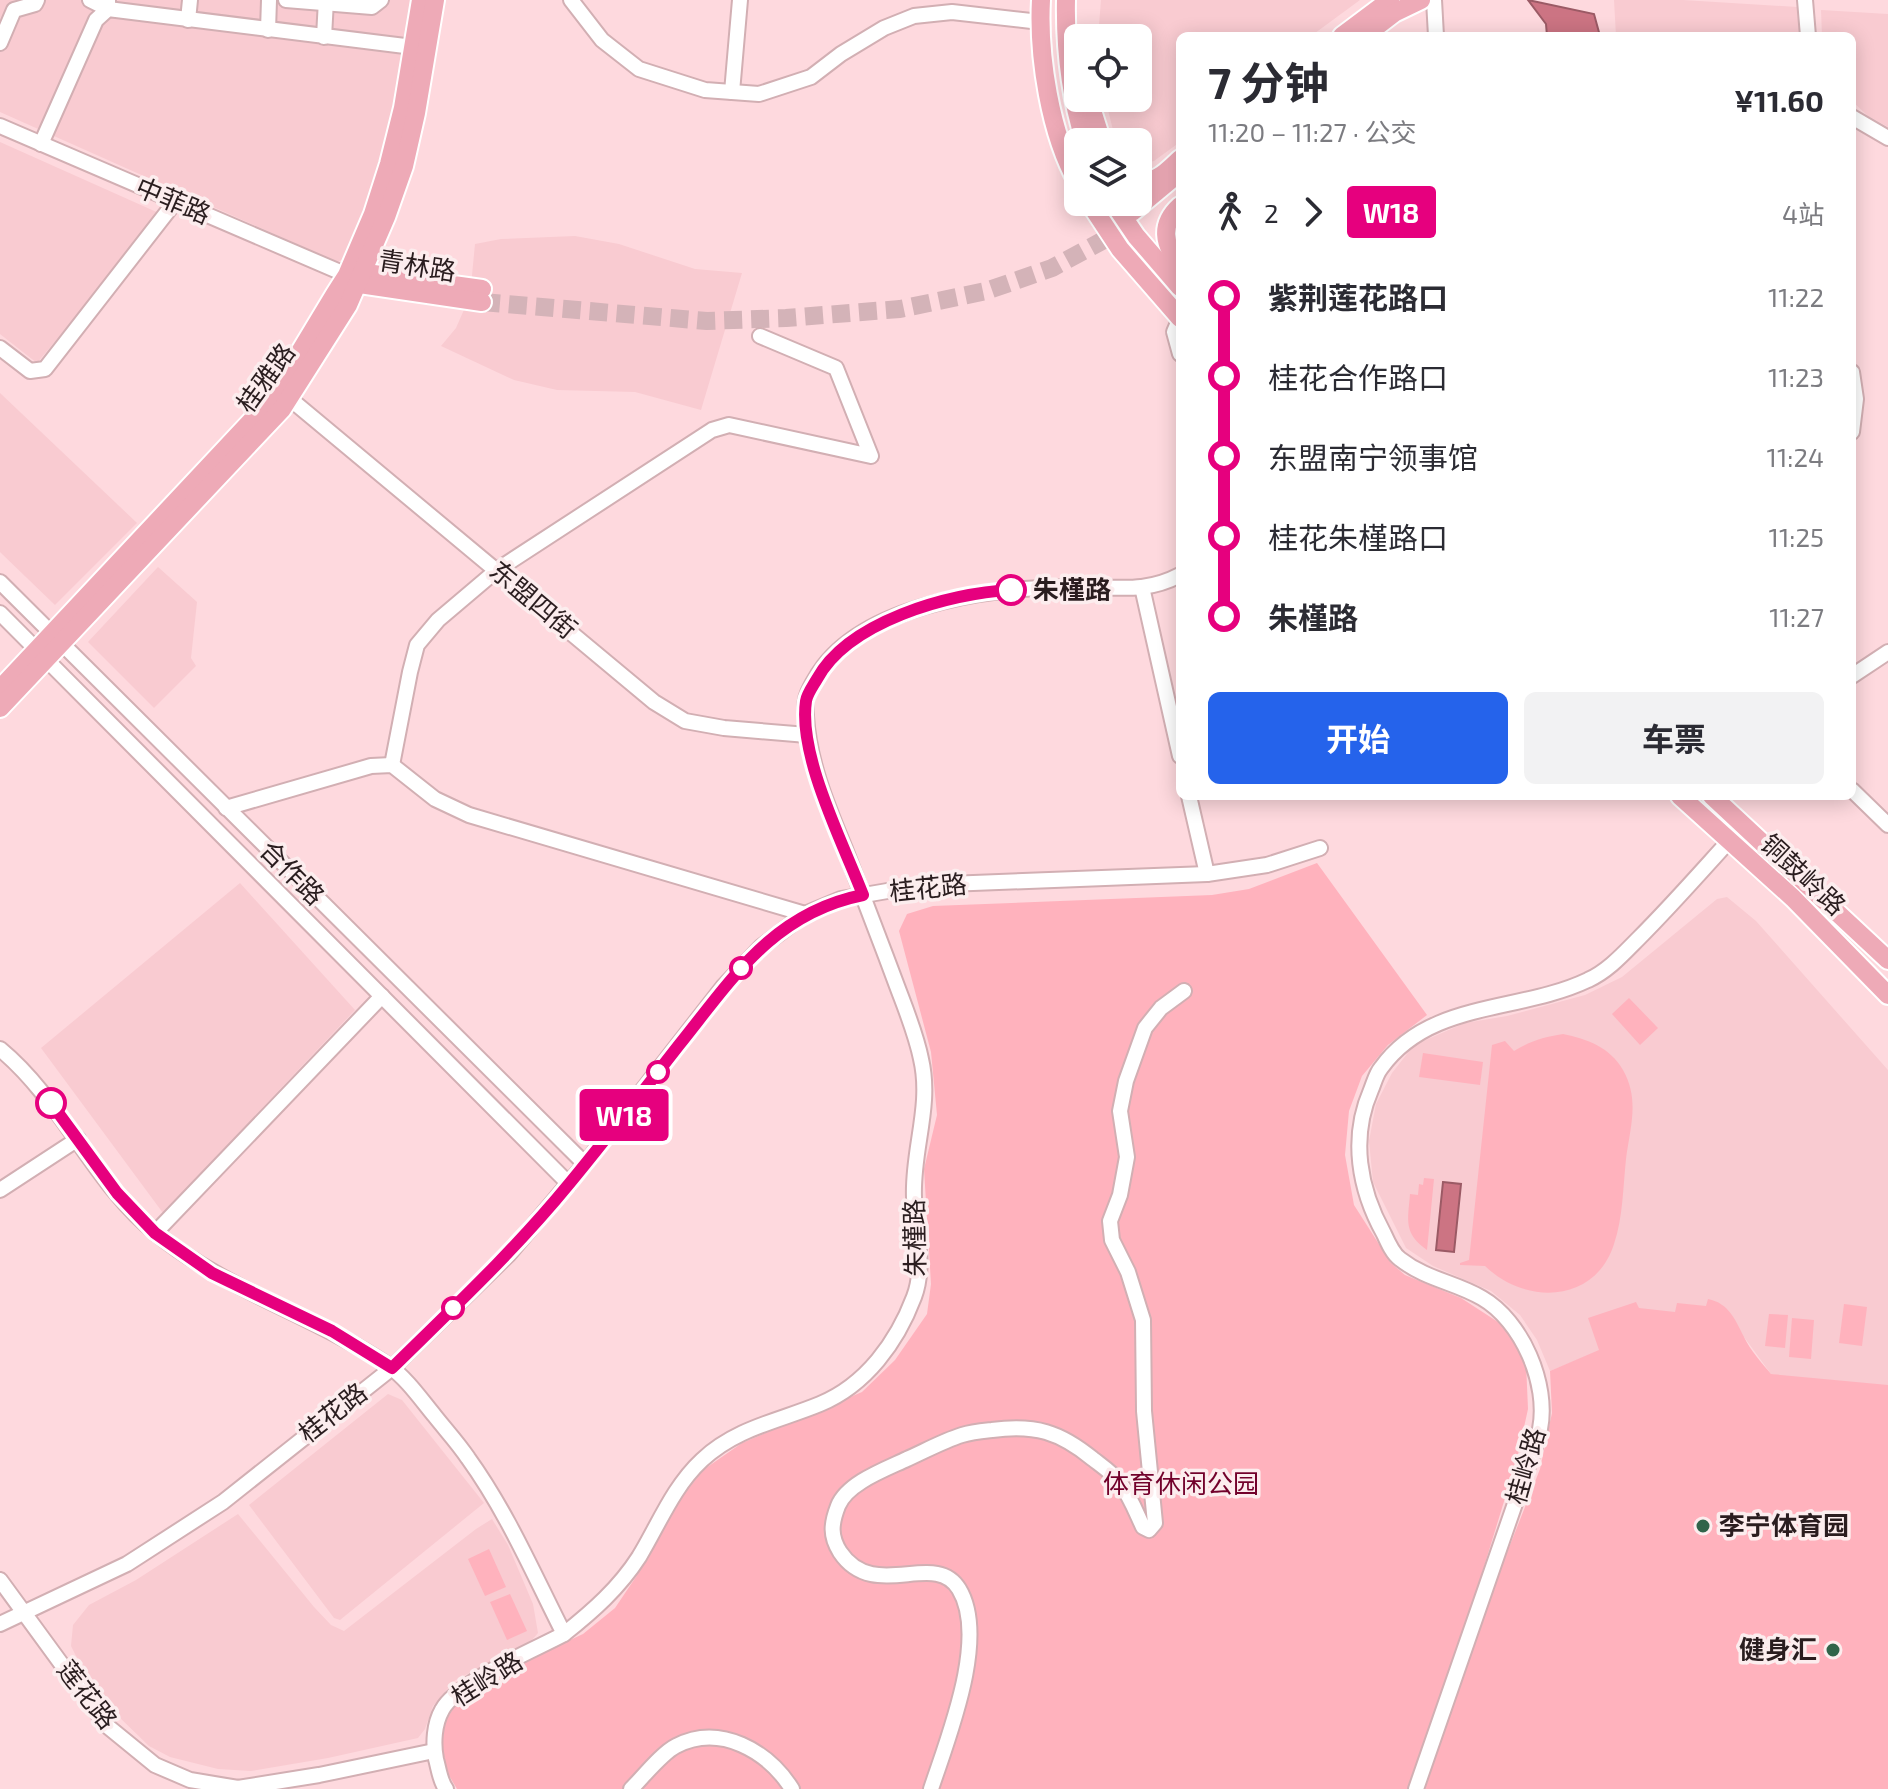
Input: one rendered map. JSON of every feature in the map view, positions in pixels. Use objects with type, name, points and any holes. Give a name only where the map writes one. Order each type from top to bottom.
[{"type":"main road","name":"桂雅路","points":[[56,638],[282,409],[348,305],[352,276],[389,164],[403,108],[421,0]]},
{"type":"main road","name":"桂雅路","points":[[0,708],[41,655],[271,400],[352,276],[404,166],[435,0]]},
{"type":"main road","points":[[1041,0],[1040,22],[1051,103],[1064,147]]},
{"type":"main road","points":[[1066,0],[1066,24]]},
{"type":"main road","points":[[1347,32],[1390,0]]},
{"type":"main road","points":[[1369,32],[1394,13],[1421,0]]},
{"type":"main road","points":[[1152,180],[1176,162]]},
{"type":"main road","points":[[1176,176],[1135,216],[1176,190]]},
{"type":"main road","points":[[1176,211],[1168,220],[1165,234],[1169,249],[1176,258]]},
{"type":"main road","points":[[1098,216],[1120,249],[1176,313]]},
{"type":"main road","points":[[1122,216],[1176,282]]},
{"type":"main road","name":"青林路","points":[[352,276],[482,296]]},
{"type":"main road","name":"桂雅路","points":[[0,689],[41,655]]},
{"type":"main road","name":"铜鼓岭路","points":[[1684,800],[1793,898],[1888,995]]},
{"type":"main road","name":"铜鼓岭路","points":[[1716,800],[1888,960]]},
{"type":"street","points":[[0,43],[14,10],[35,4],[37,0]]},
{"type":"street","points":[[90,0],[188,20],[413,47]]},
{"type":"street","points":[[188,20],[190,0]]},
{"type":"street","points":[[268,30],[269,0]]},
{"type":"street","points":[[286,0],[372,7],[381,0]]},
{"type":"street","points":[[571,0],[602,40],[639,69],[705,90],[759,94],[811,77],[884,28],[914,16],[952,12],[1040,22]]},
{"type":"street","points":[[732,92],[740,0]]},
{"type":"street","points":[[1434,0],[1436,32]]},
{"type":"street","points":[[1805,0],[1805,32]]},
{"type":"street","points":[[324,37],[326,2]]},
{"type":"street","points":[[41,144],[96,20],[108,4]]},
{"type":"street","points":[[1856,119],[1888,138]]},
{"type":"street","name":"中菲路","points":[[0,126],[352,276]]},
{"type":"street","points":[[0,348],[30,371],[45,369],[175,202]]},
{"type":"street","points":[[392,765],[417,645],[438,620],[497,570],[720,426],[729,425],[871,456],[836,368],[760,336]]},
{"type":"street","name":"东盟四街","points":[[289,398],[654,702],[685,721],[724,728],[807,735]]},
{"type":"street","name":"朱槿路","points":[[564,1634],[602,1604],[629,1570],[683,1482],[703,1459],[735,1436],[822,1403],[854,1384],[880,1359],[915,1294],[919,1257],[913,1194],[916,1147],[926,1091],[922,1062],[863,895],[818,780],[807,735],[806,699],[824,666],[863,632],[922,607],[993,591],[1083,587],[1127,590],[1163,584],[1176,577]]},
{"type":"street","name":"合作路","points":[[0,582],[585,1164]]},
{"type":"street","points":[[1142,587],[1176,738]]},
{"type":"street","points":[[0,613],[569,1184]]},
{"type":"street","points":[[1856,673],[1888,652]]},
{"type":"street","points":[[226,808],[371,766],[392,765],[435,799],[469,815],[805,914]]},
{"type":"street","points":[[1856,794],[1888,825]]},
{"type":"street","points":[[1190,800],[1207,874]]},
{"type":"street","name":"桂岭路","points":[[1416,1789],[1527,1469],[1540,1427],[1541,1410],[1534,1362],[1511,1323],[1482,1298],[1430,1278],[1397,1257],[1376,1220],[1362,1181],[1358,1143],[1365,1104],[1379,1069],[1404,1043],[1432,1025],[1470,1011],[1550,995],[1589,980],[1612,965],[1729,841]]},
{"type":"street","name":"桂花路","points":[[0,1624],[127,1564],[223,1502],[392,1368],[509,1254],[569,1184],[723,987],[761,947],[805,914],[841,899],[922,885],[1207,874],[1267,865],[1320,848]]},
{"type":"street","points":[[1869,940],[1888,944]]},
{"type":"street","points":[[931,1789],[956,1718],[969,1643],[967,1611],[959,1587],[945,1576],[926,1572],[879,1576],[860,1572],[845,1559],[833,1540],[831,1526],[839,1502],[868,1477],[964,1434],[1017,1427],[1049,1431],[1076,1445],[1120,1482],[1143,1527],[1149,1530],[1155,1523],[1144,1411],[1143,1320],[1128,1272],[1112,1240],[1110,1221],[1120,1195],[1127,1157],[1120,1111],[1126,1081],[1145,1028],[1161,1008],[1184,991]]},
{"type":"street","points":[[155,1233],[382,996]]},
{"type":"street","points":[[0,1049],[37,1086],[117,1193],[155,1233],[212,1273],[332,1331],[392,1368],[409,1383],[469,1458],[511,1528],[564,1634]]},
{"type":"street","points":[[0,1190],[78,1139]]},
{"type":"street","name":"莲花路","points":[[0,1580],[106,1725],[155,1765],[190,1780],[238,1788],[434,1751]]},
{"type":"street","name":"桂岭路","points":[[446,1789],[434,1751],[436,1724],[443,1707],[463,1689],[490,1672],[564,1634]]},
{"type":"street","points":[[631,1789],[675,1746],[707,1738],[739,1742],[750,1748],[773,1763],[792,1789]]},
{"type":"shaded area","points":[[0,0],[415,0],[384,168],[350,256],[337,262],[0,112]]},
{"type":"shaded area","points":[[1101,0],[1360,0],[1316,32],[1176,32],[1176,145],[1152,161],[1152,128],[1112,128],[1108,112],[1152,112],[1152,24],[1099,24]]},
{"type":"shaded area","points":[[1528,0],[1594,14],[1599,32],[1547,32],[1546,24]]},
{"type":"shaded area","points":[[1614,0],[1683,0],[1797,7],[1801,31],[1798,32],[1616,32]]},
{"type":"shaded area","points":[[1821,10],[1888,14],[1888,127],[1856,105],[1856,32],[1822,32]]},
{"type":"shaded area","points":[[0,142],[161,214],[37,363],[0,334]]},
{"type":"shaded area","points":[[575,236],[619,244],[695,269],[742,273],[701,410],[635,392],[557,390],[514,380],[441,346],[456,328],[470,296],[475,244],[501,239]]},
{"type":"shaded area","points":[[0,393],[137,523],[55,605],[0,552]]},
{"type":"shaded area","points":[[158,567],[197,602],[191,658],[196,666],[154,708],[88,642]]},
{"type":"shaded area","points":[[240,883],[355,1010],[163,1213],[41,1048]]},
{"type":"shaded area","points":[[1727,897],[1756,921],[1888,1070],[1888,1395],[1771,1374],[1744,1337],[1665,1325],[1550,1371],[1537,1340],[1520,1315],[1491,1291],[1433,1266],[1406,1248],[1373,1182],[1369,1141],[1376,1104],[1392,1073],[1414,1045],[1465,1023],[1507,1016],[1585,995],[1622,977],[1717,899]]},
{"type":"shaded area","points":[[1443,1182],[1461,1184],[1454,1252],[1436,1250]]},
{"type":"shaded area","points":[[388,1394],[402,1400],[484,1503],[340,1620],[334,1618],[249,1505]]},
{"type":"shaded area","points":[[238,1514],[314,1607],[331,1625],[344,1631],[492,1519],[508,1545],[533,1604],[538,1633],[532,1640],[454,1681],[433,1706],[425,1729],[418,1738],[251,1771],[218,1769],[170,1757],[149,1746],[118,1716],[71,1646],[73,1625],[89,1605],[136,1580]]},
{"type":"green space","name":"体育休闲公园","points":[[1317,863],[1427,1015],[1388,1045],[1362,1076],[1349,1111],[1345,1155],[1354,1205],[1391,1263],[1405,1275],[1461,1298],[1498,1322],[1514,1340],[1526,1363],[1528,1409],[1517,1459],[1468,1619],[1408,1789],[457,1789],[447,1772],[442,1753],[444,1724],[458,1700],[477,1683],[583,1634],[615,1608],[648,1559],[675,1506],[703,1470],[742,1443],[862,1392],[895,1360],[927,1314],[931,1284],[924,1169],[937,1115],[931,1052],[899,931],[907,914],[933,906],[1212,895],[1249,889]]},
{"type":"green space","points":[[1629,998],[1658,1028],[1640,1045],[1612,1014]]},
{"type":"green space","points":[[1563,1034],[1581,1038],[1612,1055],[1628,1081],[1632,1114],[1619,1224],[1605,1264],[1575,1288],[1538,1292],[1501,1279],[1485,1266],[1460,1263],[1469,1260],[1492,1045],[1505,1041],[1514,1051],[1537,1040]]},
{"type":"green space","points":[[1423,1053],[1483,1062],[1480,1085],[1419,1077]]},
{"type":"green space","points":[[1424,1178],[1434,1179],[1427,1250],[1414,1238],[1408,1219],[1410,1194],[1418,1195],[1419,1184],[1423,1185]]},
{"type":"green space","name":"李宁体育园","points":[[1708,1299],[1721,1304],[1731,1314],[1749,1347],[1771,1374],[1888,1385],[1888,1789],[1425,1789],[1495,1583],[1540,1469],[1552,1413],[1550,1371],[1599,1350],[1588,1318],[1636,1302],[1639,1308],[1675,1312],[1677,1303],[1706,1306]]},
{"type":"green space","points":[[1844,1304],[1867,1307],[1862,1346],[1839,1343]]},
{"type":"green space","points":[[1769,1314],[1788,1315],[1785,1348],[1765,1346]]},
{"type":"green space","points":[[1792,1318],[1814,1320],[1811,1359],[1789,1357]]},
{"type":"green space","points":[[489,1549],[506,1587],[485,1596],[468,1559]]},
{"type":"green space","points":[[510,1594],[527,1631],[507,1640],[490,1602]]},
{"type":"tunnel","points":[[482,302],[707,321],[900,309],[986,291],[1052,268],[1139,221]]},
{"type":"bus line","name":"W18","points":[[51,1103],[117,1193],[155,1233],[212,1273],[332,1331],[392,1368],[509,1254],[569,1184],[723,987],[761,947],[805,914],[841,899],[863,895],[818,780],[807,740],[806,699],[824,666],[863,632],[922,607],[1011,590]]},
{"type":"place","name":"朱槿路","points":[[1011,590]]},
{"type":"place","name":"李宁体育园","points":[[1703,1526]]},
{"type":"place","name":"健身汇","points":[[1833,1650]]}]
